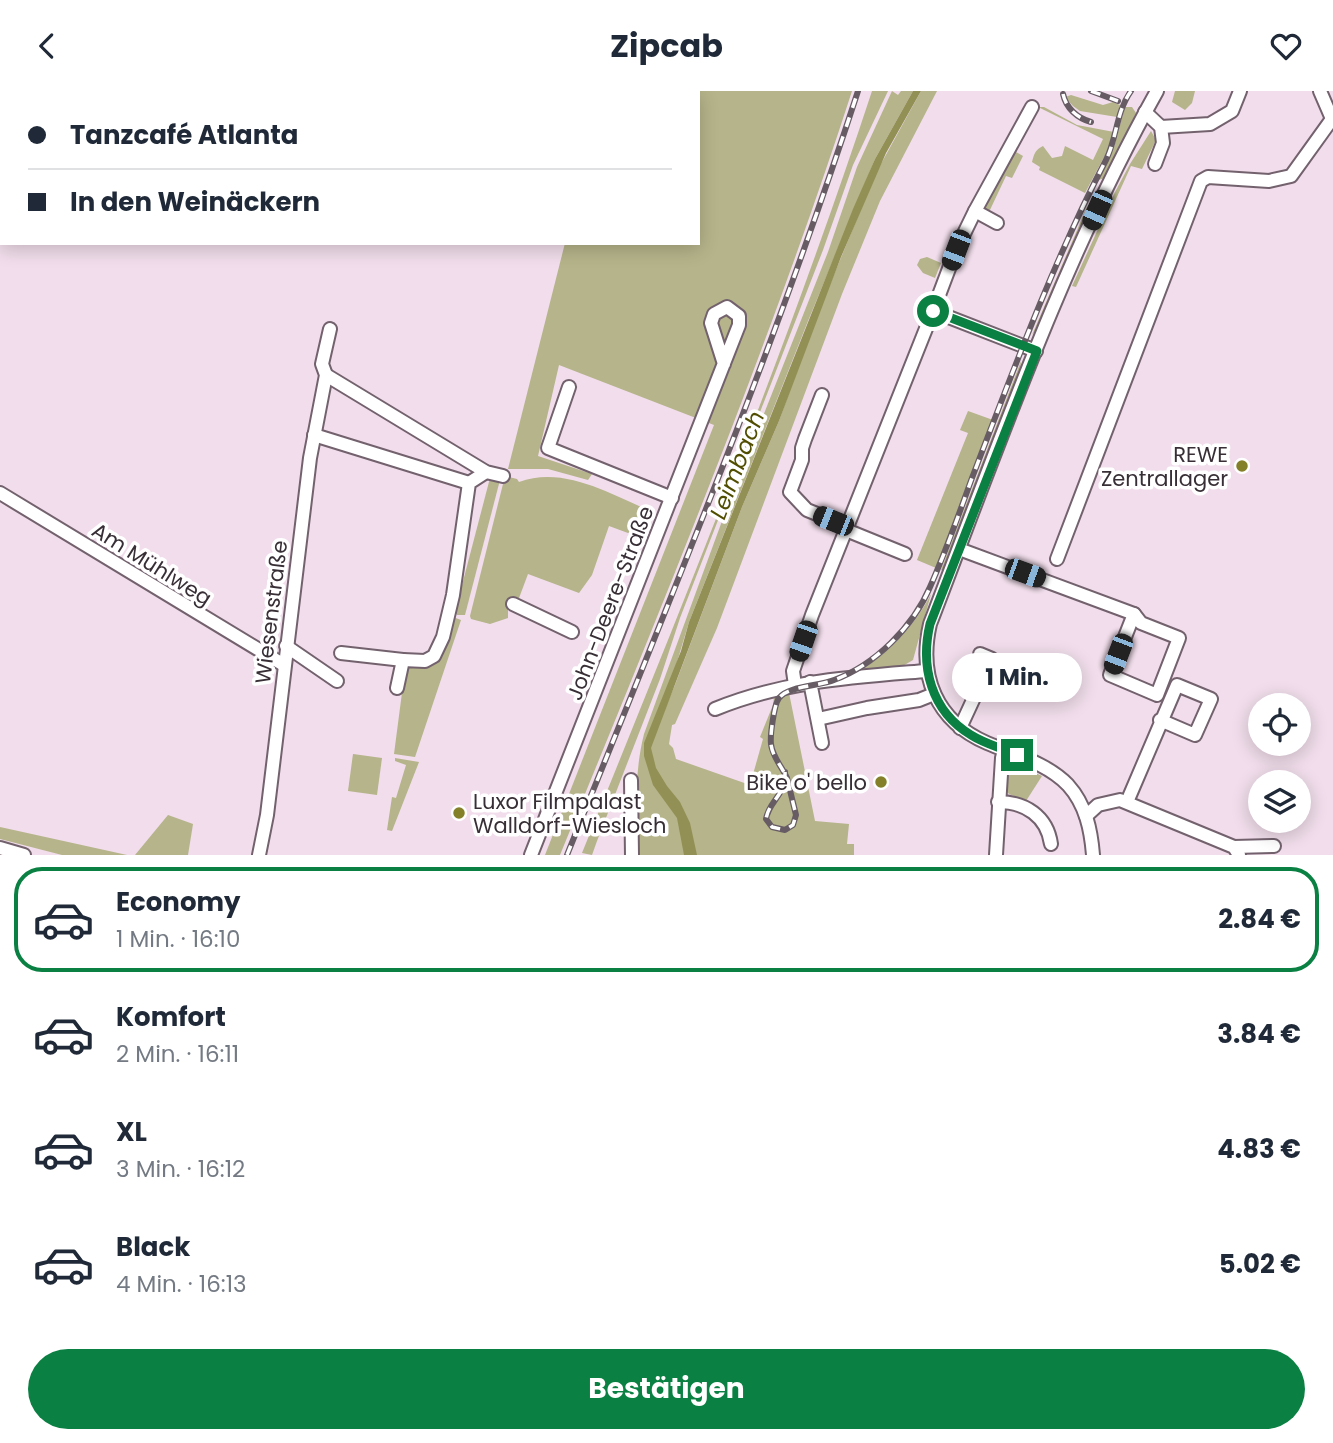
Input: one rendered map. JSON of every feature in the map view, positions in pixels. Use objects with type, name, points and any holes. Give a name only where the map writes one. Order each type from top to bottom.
[{"type":"street","points":[[1093,855],[1086,816],[1075,795],[1062,780],[1045,768],[984,742],[960,728],[934,694],[926,671],[926,648],[930,624],[1037,351],[1116,166],[1157,91]]},
{"type":"street","points":[[1161,127],[1210,124],[1232,111],[1240,91]]},
{"type":"street","points":[[1057,559],[1201,181],[1208,177],[1269,181],[1291,176],[1333,120],[1324,94]]},
{"type":"street","points":[[795,685],[793,671],[812,615],[956,250],[1032,107]]},
{"type":"street","points":[[1145,112],[1161,127],[1163,143],[1155,164]]},
{"type":"street","points":[[975,211],[997,223]]},
{"type":"street","points":[[933,311],[1037,351]]},
{"type":"street","name":"Wiesenstraße","points":[[259,855],[267,815],[314,435],[326,375],[322,364],[330,329]]},
{"type":"street","name":"John-Deere-Straße","points":[[531,855],[724,364]]},
{"type":"street","points":[[326,375],[486,471],[503,476]]},
{"type":"street","points":[[569,387],[548,448],[671,498]]},
{"type":"street","points":[[822,395],[802,448],[802,460],[790,492],[807,510],[905,554]]},
{"type":"street","points":[[314,435],[469,483]]},
{"type":"street","points":[[341,653],[425,661],[434,656],[443,637],[453,595],[469,483],[486,471]]},
{"type":"street","name":"Am Mühlweg","points":[[0,493],[284,666]]},
{"type":"street","points":[[959,549],[1134,614],[1141,623],[1179,638],[1157,695],[1110,674],[1134,614]]},
{"type":"street","points":[[513,604],[572,632]]},
{"type":"street","points":[[286,646],[337,681]]},
{"type":"street","points":[[960,728],[992,659],[980,654]]},
{"type":"street","points":[[397,688],[403,660]]},
{"type":"street","points":[[715,709],[749,696],[810,682],[926,671]]},
{"type":"street","points":[[810,682],[822,743]]},
{"type":"street","points":[[818,719],[919,700],[934,694]]},
{"type":"street","points":[[1127,802],[1160,720]]},
{"type":"street","points":[[996,855],[1004,750]]},
{"type":"street","points":[[631,780],[632,855]]},
{"type":"street","points":[[1086,816],[1098,805],[1113,800],[1127,802],[1237,851],[1274,846]]},
{"type":"street","points":[[999,802],[1014,802],[1036,814],[1046,826],[1051,843]]},
{"type":"street","points":[[0,848],[24,855]]},
{"type":"shaded area","points":[[700,91],[852,91],[820,188],[750,380],[676,571],[560,855],[545,855],[714,425],[559,365],[538,456],[592,474],[588,480],[548,469],[508,469],[564,245],[700,245]]},
{"type":"shaded area","points":[[872,91],[888,91],[853,165],[592,855],[582,853],[770,379]]},
{"type":"shaded area","points":[[892,91],[898,95],[901,91],[913,91],[875,159],[808,321],[689,622],[659,722],[742,507],[779,421],[814,323],[876,173],[921,91],[937,91],[880,201],[842,294],[717,628],[675,724],[672,725],[669,744],[676,759],[750,785],[763,739],[760,737],[774,697],[789,693],[815,821],[849,824],[847,844],[854,844],[854,855],[636,855],[637,779],[644,734],[729,502],[828,252],[857,167]]},
{"type":"shaded area","points":[[913,91],[921,91],[886,153],[841,257],[779,421],[742,507],[651,748],[656,768],[680,802],[690,823],[697,855],[684,855],[677,818],[653,785],[644,756],[644,743],[681,651],[689,622],[853,209],[875,159]]},
{"type":"shaded area","points":[[1175,91],[1195,91],[1192,103],[1185,110],[1172,102]]},
{"type":"shaded area","points":[[1071,95],[1103,105],[1113,102],[1120,105],[1117,117],[1080,111],[1065,97]]},
{"type":"shaded area","points":[[1038,107],[1044,107],[1077,125],[1114,132],[1112,142],[1085,193],[1039,170],[1040,167],[1032,162],[1033,157],[1043,146],[1052,158],[1062,156],[1065,146],[1093,160],[1103,139]]},
{"type":"shaded area","points":[[1125,107],[1132,107],[1136,113],[1105,178],[1098,180],[1114,147]]},
{"type":"shaded area","points":[[1151,131],[1156,140],[1142,169],[1131,166],[1076,287],[1072,286],[1115,192]]},
{"type":"shaded area","points":[[1014,151],[1023,156],[1012,178],[1006,176],[989,212],[985,208]]},
{"type":"shaded area","points":[[1099,191],[1039,327],[1032,335],[1087,207]]},
{"type":"shaded area","points":[[927,257],[941,263],[935,278],[923,273],[917,265],[920,259]]},
{"type":"shaded area","points":[[1021,361],[1020,374],[944,571],[941,570]]},
{"type":"shaded area","points":[[968,411],[993,420],[936,568],[917,560],[968,433],[960,430]]},
{"type":"shaded area","points":[[501,476],[465,615],[457,615],[455,612],[490,478]]},
{"type":"shaded area","points":[[505,476],[519,482],[553,477],[588,484],[653,512],[645,527],[628,533],[609,526],[592,575],[579,593],[528,574],[519,598],[511,599],[508,618],[490,624],[471,619],[470,616]]},
{"type":"shaded area","points":[[931,594],[913,660],[901,667],[861,670],[901,637]]},
{"type":"shaded area","points":[[453,617],[461,620],[415,757],[394,754],[406,662],[431,666],[439,657]]},
{"type":"shaded area","points":[[353,754],[382,758],[377,795],[348,791]]},
{"type":"shaded area","points":[[395,758],[419,762],[392,831],[387,830],[392,797],[396,798],[406,765],[395,761]]},
{"type":"shaded area","points":[[1008,766],[1027,769],[1042,776],[1026,801],[1006,791]]},
{"type":"shaded area","points":[[168,815],[193,824],[188,855],[135,855]]},
{"type":"shaded area","points":[[0,827],[127,855],[62,855],[0,839]]},
{"type":"railway","points":[[567,855],[756,380],[826,188],[858,91]]},
{"type":"railway","points":[[1091,91],[1118,101]]},
{"type":"railway","points":[[785,772],[785,780],[783,787],[766,819],[772,827],[785,830],[793,825],[796,815],[787,778],[785,774],[783,770],[778,761],[775,757],[771,744],[777,701],[789,691],[834,680],[864,665],[891,643],[923,602],[1034,317],[1068,238],[1110,152],[1122,108],[1131,91]]},
{"type":"railway","points":[[1063,94],[1073,112],[1091,122]]},
{"type":"place","name":"REWE Zentrallager","points":[[1242,466]]},
{"type":"place","name":"Bike o' bello","points":[[881,782]]},
{"type":"place","name":"Luxor Filmpalast Walldorf-Wiesloch","points":[[459,813]]},
{"type":"route","points":[[933,311],[1037,351],[930,624],[925,659],[928,681],[934,694],[960,728],[984,742],[1017,755]]},
{"type":"water label","name":"Leimbach","points":[[737,465]]}]
